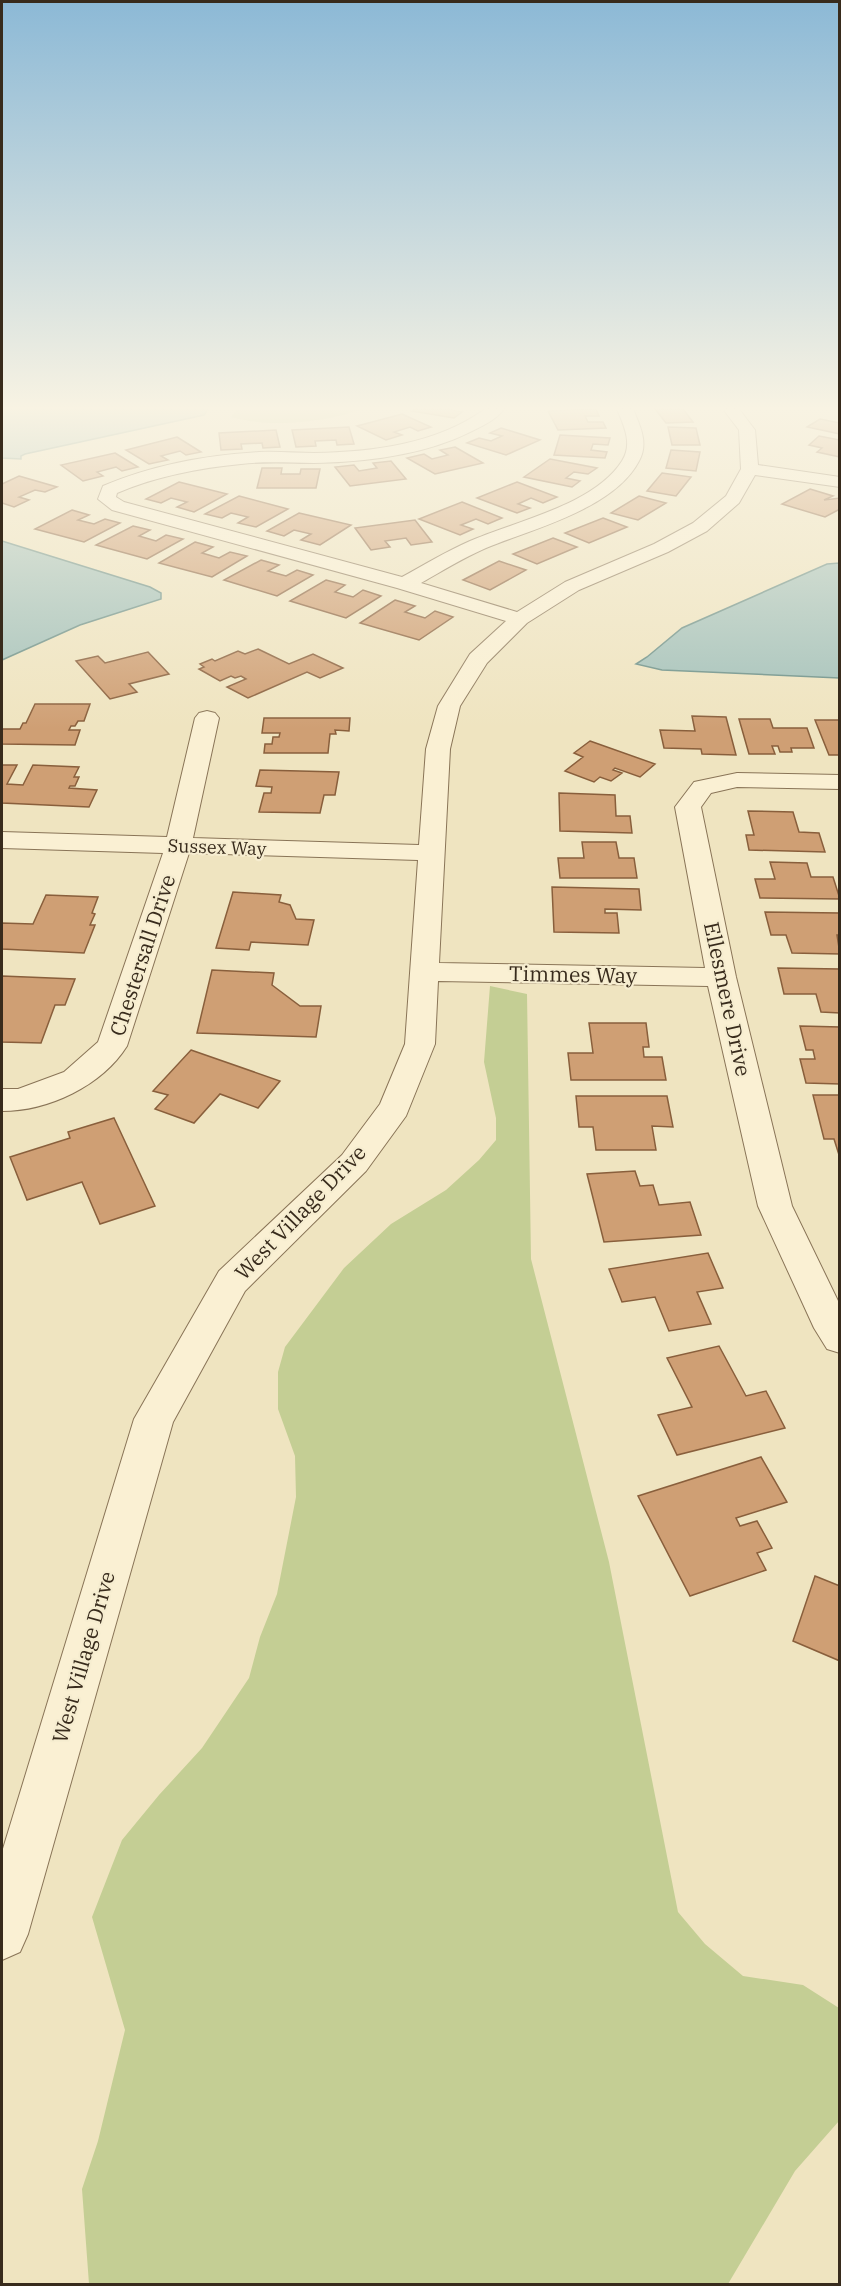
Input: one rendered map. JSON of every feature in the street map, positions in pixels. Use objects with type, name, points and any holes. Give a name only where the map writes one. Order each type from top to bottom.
[{"type":"street","points":[[153,516],[404,584],[520,619]]},
{"type":"street","points":[[404,584],[476,545],[551,516]]},
{"type":"street","name":"West Village Drive","points":[[2,1934],[154,1419],[232,1281],[354,1163],[395,1108],[420,1044],[438,749],[450,706],[478,659],[520,619],[572,586],[661,548],[700,526],[713,516]]},
{"type":"street","name":"Chestersall Drive","points":[[2,1101],[21,1100],[75,1080],[112,1046],[178,846],[207,718]]},
{"type":"street","name":"Ellesmere Drive","points":[[840,782],[737,780],[702,787],[688,807],[721,977],[776,1206],[827,1318],[840,1338]]},
{"type":"street","name":"Sussex Way","points":[[2,840],[432,853]]},
{"type":"street","name":"Timmes Way","points":[[425,972],[721,977]]},
{"type":"green space","points":[[490,986],[527,994],[531,1259],[609,1562],[678,1912],[705,1944],[743,1976],[803,1985],[839,2008],[839,2121],[795,2171],[728,2284],[89,2284],[82,2189],[98,2141],[125,2030],[92,1917],[122,1840],[202,1748],[249,1678],[260,1637],[277,1594],[296,1497],[295,1456],[278,1409],[278,1372],[285,1347],[344,1268],[391,1224],[446,1190],[479,1160],[496,1140],[496,1118],[484,1062]]},
{"type":"water","points":[[2,541],[150,587],[161,593],[161,599],[80,625],[2,660]]},
{"type":"water","points":[[839,563],[839,678],[662,670],[636,664],[682,628],[827,564]]},
{"type":"building","points":[[61,516],[88,516],[78,520],[94,524],[105,519],[120,523],[84,542],[35,529]]},
{"type":"building","points":[[242,516],[276,516],[256,527],[238,523],[248,517]]},
{"type":"building","points":[[294,516],[311,516],[351,525],[320,545],[301,540],[311,534],[294,530],[284,536],[267,531]]},
{"type":"building","points":[[427,516],[496,516],[502,518],[488,524],[476,519],[461,525],[473,529],[460,535],[419,519]]},
{"type":"building","points":[[621,516],[645,516],[638,520]]},
{"type":"building","points":[[603,518],[627,527],[589,543],[565,533]]},
{"type":"building","points":[[415,520],[432,542],[411,545],[406,538],[385,541],[390,547],[371,550],[355,528]]},
{"type":"building","points":[[133,526],[150,530],[139,536],[156,541],[166,535],[183,539],[147,559],[96,545]]},
{"type":"building","points":[[553,538],[577,547],[537,564],[513,554]]},
{"type":"building","points":[[195,542],[213,547],[202,553],[219,558],[230,552],[247,556],[212,577],[159,563]]},
{"type":"building","points":[[261,560],[279,565],[268,571],[286,576],[297,570],[313,575],[277,596],[224,580]]},
{"type":"building","points":[[499,561],[526,570],[490,590],[463,580]]},
{"type":"building","points":[[326,580],[345,585],[335,592],[353,597],[363,590],[381,596],[346,618],[290,601]]},
{"type":"building","points":[[395,600],[415,606],[405,612],[425,618],[435,611],[453,617],[419,640],[360,623]]},
{"type":"building","points":[[258,649],[289,664],[313,654],[343,668],[320,678],[307,672],[248,698],[227,687],[246,679],[241,676],[235,678],[231,676],[220,681],[199,669],[204,667],[200,664],[212,659],[215,661],[238,651],[245,654]]},
{"type":"building","points":[[148,652],[169,674],[129,684],[137,692],[110,699],[76,661],[98,656],[105,663]]},
{"type":"building","points":[[35,704],[90,704],[84,721],[78,721],[69,730],[80,730],[75,745],[2,744],[2,729],[20,729],[23,723],[26,723]]},
{"type":"building","points":[[692,716],[726,717],[736,755],[702,754],[701,749],[664,748],[660,730],[695,731]]},
{"type":"building","points":[[264,718],[350,718],[349,731],[335,730],[336,734],[330,734],[328,753],[264,753],[265,744],[272,744],[273,737],[279,737],[280,733],[262,733]]},
{"type":"building","points":[[739,719],[770,719],[773,728],[807,728],[814,748],[791,748],[792,752],[780,752],[778,746],[772,746],[775,754],[749,754]]},
{"type":"building","points":[[815,720],[840,720],[840,755],[829,755]]},
{"type":"building","points":[[590,741],[655,764],[640,777],[615,768],[613,770],[622,773],[611,781],[600,777],[594,782],[565,771],[583,757],[574,753]]},
{"type":"building","points":[[2,765],[17,765],[7,784],[23,785],[33,765],[79,767],[74,777],[79,777],[75,786],[69,788],[97,790],[89,807],[2,803]]},
{"type":"building","points":[[260,770],[339,772],[335,795],[324,795],[320,813],[259,812],[264,793],[271,793],[272,787],[256,786]]},
{"type":"building","points":[[559,793],[615,795],[616,816],[630,816],[632,833],[560,831]]},
{"type":"building","points":[[748,811],[793,812],[799,832],[819,833],[825,852],[749,850],[746,835],[754,835]]},
{"type":"building","points":[[582,842],[616,842],[619,858],[634,858],[637,878],[560,878],[558,858],[584,858]]},
{"type":"building","points":[[770,862],[807,863],[811,877],[833,877],[840,899],[760,898],[755,879],[775,879]]},
{"type":"building","points":[[552,887],[639,889],[641,910],[605,909],[605,913],[617,913],[619,933],[554,932]]},
{"type":"building","points":[[233,892],[281,895],[279,902],[290,905],[296,919],[314,920],[308,945],[251,942],[249,950],[216,948]]},
{"type":"building","points":[[46,895],[98,897],[90,925],[95,925],[84,953],[2,949],[2,923],[33,924]]},
{"type":"building","points":[[765,912],[840,913],[840,935],[837,935],[840,954],[792,953],[786,935],[771,935]]},
{"type":"building","points":[[778,968],[840,969],[840,1013],[821,1012],[816,994],[784,994]]},
{"type":"building","points":[[212,970],[274,973],[272,985],[300,1006],[321,1006],[316,1037],[197,1033]]},
{"type":"building","points":[[2,976],[75,979],[65,1005],[55,1005],[41,1043],[2,1042]]},
{"type":"building","points":[[589,1023],[646,1023],[649,1047],[643,1047],[644,1057],[662,1057],[666,1080],[571,1080],[568,1053],[593,1053]]},
{"type":"building","points":[[800,1026],[840,1027],[840,1084],[806,1083],[800,1059],[815,1059],[813,1050],[806,1050]]},
{"type":"building","points":[[191,1050],[280,1081],[258,1108],[220,1094],[194,1123],[155,1109],[168,1095],[153,1091]]},
{"type":"building","points":[[813,1095],[840,1095],[840,1158],[834,1139],[824,1139]]},
{"type":"building","points":[[576,1096],[667,1096],[673,1127],[652,1126],[656,1150],[596,1150],[593,1127],[579,1127]]},
{"type":"building","points":[[114,1118],[155,1206],[100,1224],[82,1182],[27,1200],[10,1157],[70,1138],[68,1132]]},
{"type":"building","points":[[635,1171],[640,1186],[653,1185],[659,1205],[690,1202],[701,1235],[604,1242],[587,1174]]},
{"type":"building","points":[[708,1253],[723,1288],[697,1292],[711,1324],[669,1331],[655,1297],[622,1302],[609,1269]]},
{"type":"building","points":[[719,1346],[746,1396],[766,1391],[785,1428],[677,1455],[658,1415],[692,1407],[667,1358]]},
{"type":"building","points":[[761,1457],[787,1502],[736,1518],[740,1526],[757,1521],[772,1548],[757,1553],[766,1570],[690,1596],[638,1496]]},
{"type":"building","points":[[815,1576],[840,1586],[840,1661],[793,1641]]}]
